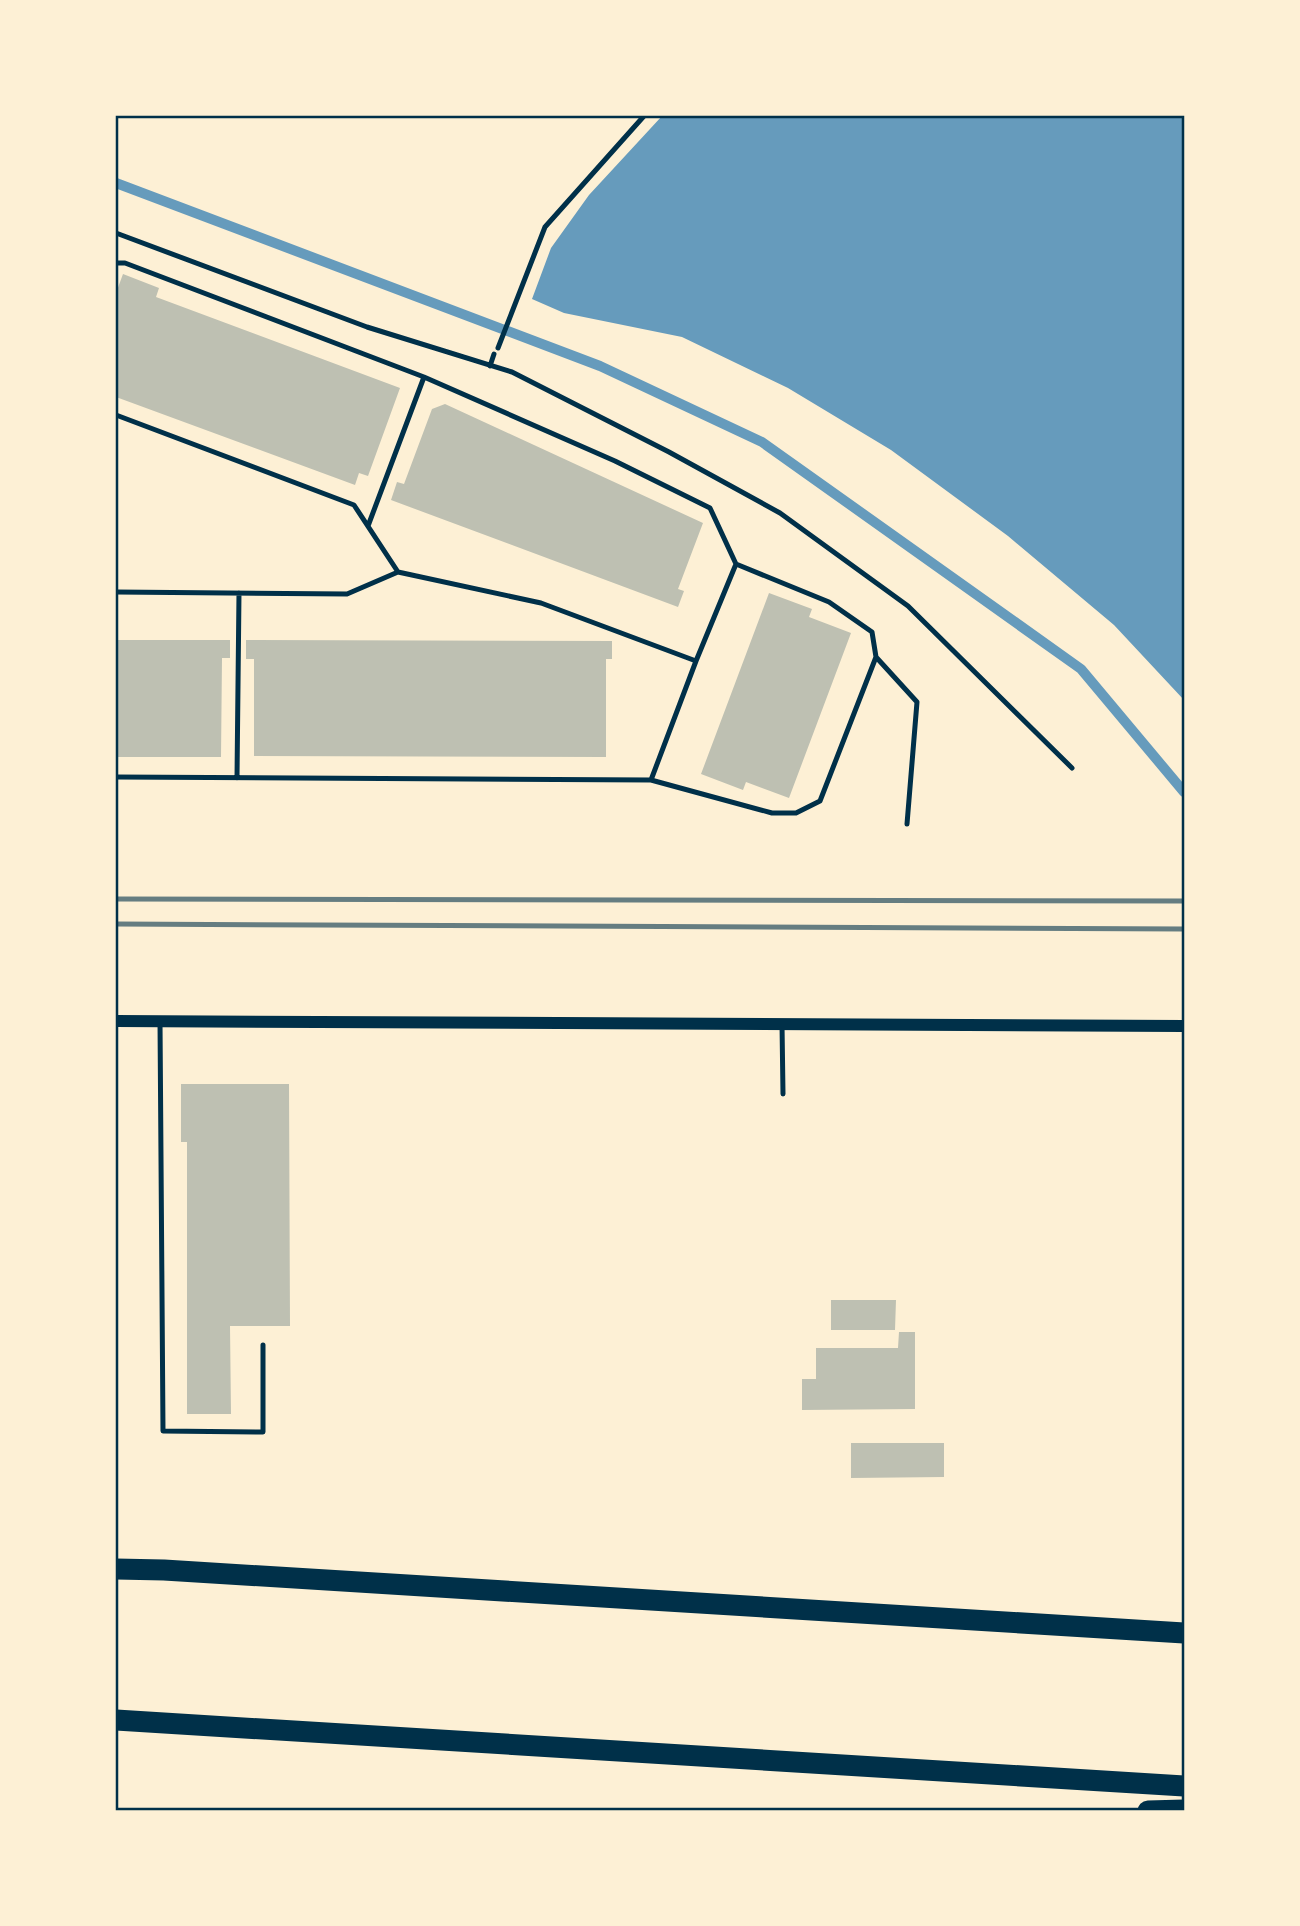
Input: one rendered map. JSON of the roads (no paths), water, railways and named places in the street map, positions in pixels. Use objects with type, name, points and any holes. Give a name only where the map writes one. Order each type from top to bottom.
[{"type":"highway","points":[[116,1553],[164,1570]]},
{"type":"highway","points":[[116,1569],[1185,1633]]},
{"type":"highway","points":[[116,1720],[1185,1786]]},
{"type":"highway","points":[[1148,1811],[1185,1810]]},
{"type":"street","points":[[116,1021],[1185,1027]]},
{"type":"lane","points":[[490,366],[545,227],[643,116]]},
{"type":"lane","points":[[116,233],[367,327],[512,372],[780,513],[908,606],[1072,768]]},
{"type":"lane","points":[[116,263],[125,263],[424,377],[615,461],[710,508],[736,564],[829,602],[872,632],[876,657],[820,801],[796,813],[772,813],[651,780],[116,778]]},
{"type":"lane","points":[[368,526],[424,377]]},
{"type":"lane","points":[[116,415],[354,505],[398,572]]},
{"type":"lane","points":[[651,780],[695,661],[736,564]]},
{"type":"lane","points":[[116,592],[347,594],[398,572],[541,603],[695,661]]},
{"type":"lane","points":[[237,778],[239,593]]},
{"type":"lane","points":[[876,657],[917,702],[907,824]]},
{"type":"lane","points":[[160,1021],[163,1431],[263,1432],[263,1345]]},
{"type":"lane","points":[[782,1024],[783,1094]]},
{"type":"water","points":[[662,116],[1184,116],[1184,700],[1114,625],[1008,536],[891,450],[788,388],[682,337],[564,313],[532,299],[551,248],[589,195]]},
{"type":"waterway","points":[[116,183],[600,366],[762,442],[1081,669],[1184,792]]},
{"type":"railway","points":[[116,899],[1184,901]]},
{"type":"railway","points":[[116,924],[1184,929]]}]
